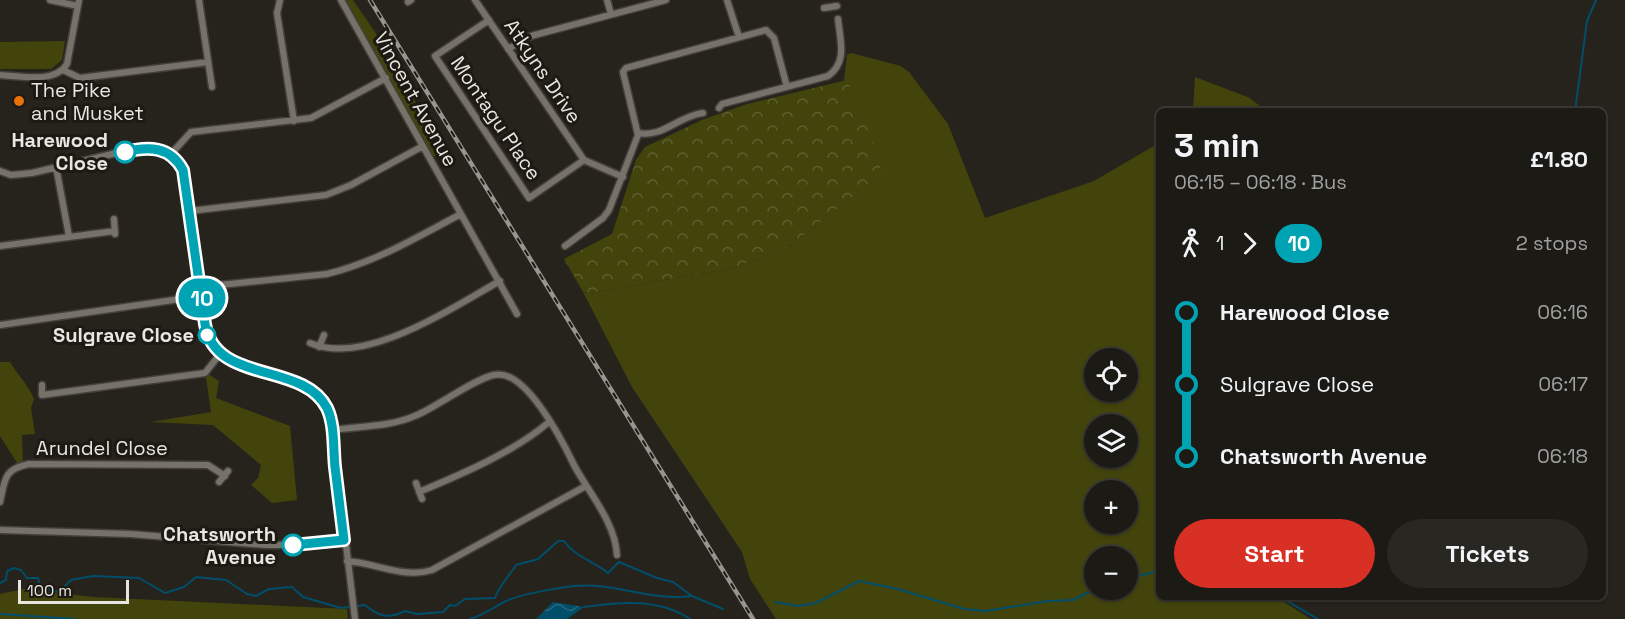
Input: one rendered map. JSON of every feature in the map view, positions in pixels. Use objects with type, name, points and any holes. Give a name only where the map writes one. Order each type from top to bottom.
[{"type":"street","points":[[0,75],[55,76],[67,64],[79,3],[50,0]]},
{"type":"street","points":[[199,0],[212,87]]},
{"type":"street","points":[[280,0],[277,13],[294,121]]},
{"type":"street","name":"Vincent Avenue","points":[[341,0],[517,314]]},
{"type":"street","name":"Atkyns Drive","points":[[475,0],[584,160]]},
{"type":"street","points":[[607,0],[611,14]]},
{"type":"street","points":[[508,49],[531,36],[666,0]]},
{"type":"street","points":[[727,0],[739,37]]},
{"type":"street","points":[[824,8],[833,4]]},
{"type":"street","points":[[719,108],[722,104],[828,76],[836,71],[841,62],[838,19]]},
{"type":"street","name":"Montagu Place","points":[[489,20],[435,57],[529,198],[584,160]]},
{"type":"street","points":[[565,246],[603,218],[614,201],[638,133],[624,70],[761,30],[772,34],[787,87]]},
{"type":"street","points":[[63,70],[80,78],[208,62]]},
{"type":"street","points":[[170,155],[191,132],[311,118],[386,78]]},
{"type":"street","points":[[638,133],[656,134],[693,112],[703,113]]},
{"type":"street","points":[[190,211],[326,195],[351,185],[423,146]]},
{"type":"street","points":[[0,171],[11,175],[142,147],[159,149],[170,155],[183,170],[207,335],[220,354],[309,388],[327,408],[332,430],[355,619]]},
{"type":"street","points":[[584,160],[623,177]]},
{"type":"street","points":[[56,167],[69,236]]},
{"type":"street","points":[[200,287],[327,274],[345,270],[371,262],[461,214]]},
{"type":"street","points":[[0,246],[69,236],[115,233],[114,219]]},
{"type":"street","points":[[310,343],[328,350],[378,342],[418,326],[500,281]]},
{"type":"street","points":[[0,325],[201,296]]},
{"type":"street","points":[[319,347],[324,335]]},
{"type":"street","points":[[42,385],[42,395],[205,373],[220,354]]},
{"type":"street","points":[[332,430],[394,422],[416,416],[494,374],[507,375],[519,382],[559,434],[616,540],[617,555]]},
{"type":"street","points":[[419,492],[451,479],[526,440],[549,422]]},
{"type":"street","name":"Arundel Close","points":[[0,502],[8,473],[14,467],[29,464],[208,465],[226,473],[219,482]]},
{"type":"street","points":[[416,483],[422,499]]},
{"type":"street","points":[[347,561],[366,563],[411,575],[426,572],[451,561],[586,486]]},
{"type":"street","points":[[0,530],[131,534],[266,545],[344,540]]},
{"type":"green space","points":[[343,0],[353,0],[375,32],[444,151],[433,157]]},
{"type":"green space","points":[[65,41],[62,60],[51,69],[0,69],[0,42]]},
{"type":"green space","points":[[851,53],[901,66],[909,72],[948,124],[985,218],[1094,181],[1156,145],[1156,600],[1281,600],[1311,619],[776,619],[750,579],[742,552],[632,387],[583,292],[589,293],[735,268],[790,246],[881,173],[844,80],[847,55]]},
{"type":"green space","points":[[1195,77],[1250,98],[1262,108],[1193,108]]},
{"type":"green space","points":[[847,80],[869,130],[882,173],[790,246],[735,268],[589,293],[583,292],[564,259],[612,234],[636,160],[645,147],[702,120],[747,104]]},
{"type":"green space","points":[[0,362],[10,362],[34,399],[31,408],[35,434],[22,435],[23,466],[19,466],[0,436]]},
{"type":"green space","points":[[208,374],[219,381],[216,398],[290,426],[297,500],[272,503],[251,485],[258,478],[261,465],[213,425],[151,422],[211,412],[206,378]]},
{"type":"green space","points":[[24,589],[94,597],[347,609],[348,619],[0,619],[0,594]]},
{"type":"water","points":[[553,602],[584,607],[567,619],[536,619]]},
{"type":"waterway","points":[[1575,108],[1587,21],[1596,0]]},
{"type":"waterway","points":[[0,583],[6,580],[7,571],[14,568],[21,570],[27,578],[38,578],[40,587],[63,593],[65,586],[71,580],[93,576],[139,578],[165,593],[184,587],[196,577],[226,580],[247,594],[256,596],[269,589],[292,587],[303,597],[341,608],[365,605],[384,616],[405,611],[417,614],[443,612],[450,605],[455,606],[465,599],[495,598],[516,565],[538,559],[558,541],[564,541],[579,555],[608,573],[619,562],[657,578],[673,582],[692,596],[723,609]]},
{"type":"waterway","points":[[1138,576],[1156,572]]},
{"type":"waterway","points":[[775,602],[798,606],[816,603],[859,581],[898,589],[964,609],[986,611],[1048,601],[1073,600],[1084,594]]},
{"type":"waterway","points":[[470,619],[513,598],[574,586],[604,587],[662,596],[692,596]]},
{"type":"waterway","points":[[1285,600],[1318,619]]},
{"type":"waterway","points":[[584,607],[638,603],[665,608],[690,619]]},
{"type":"waterway","points":[[0,614],[75,619]]},
{"type":"railway","points":[[370,0],[753,619]]},
{"type":"bus line","name":"10","points":[[125,152],[142,147],[159,149],[170,155],[183,170],[205,324],[212,345],[226,358],[309,388],[327,408],[331,420],[344,540],[293,545]]},
{"type":"place","name":"The Pike and Musket","points":[[19,101]]},
{"type":"place","name":"Harewood Close","points":[[125,152]]},
{"type":"place","name":"Sulgrave Close","points":[[207,335]]},
{"type":"place","name":"Chatsworth Avenue","points":[[293,545]]}]
